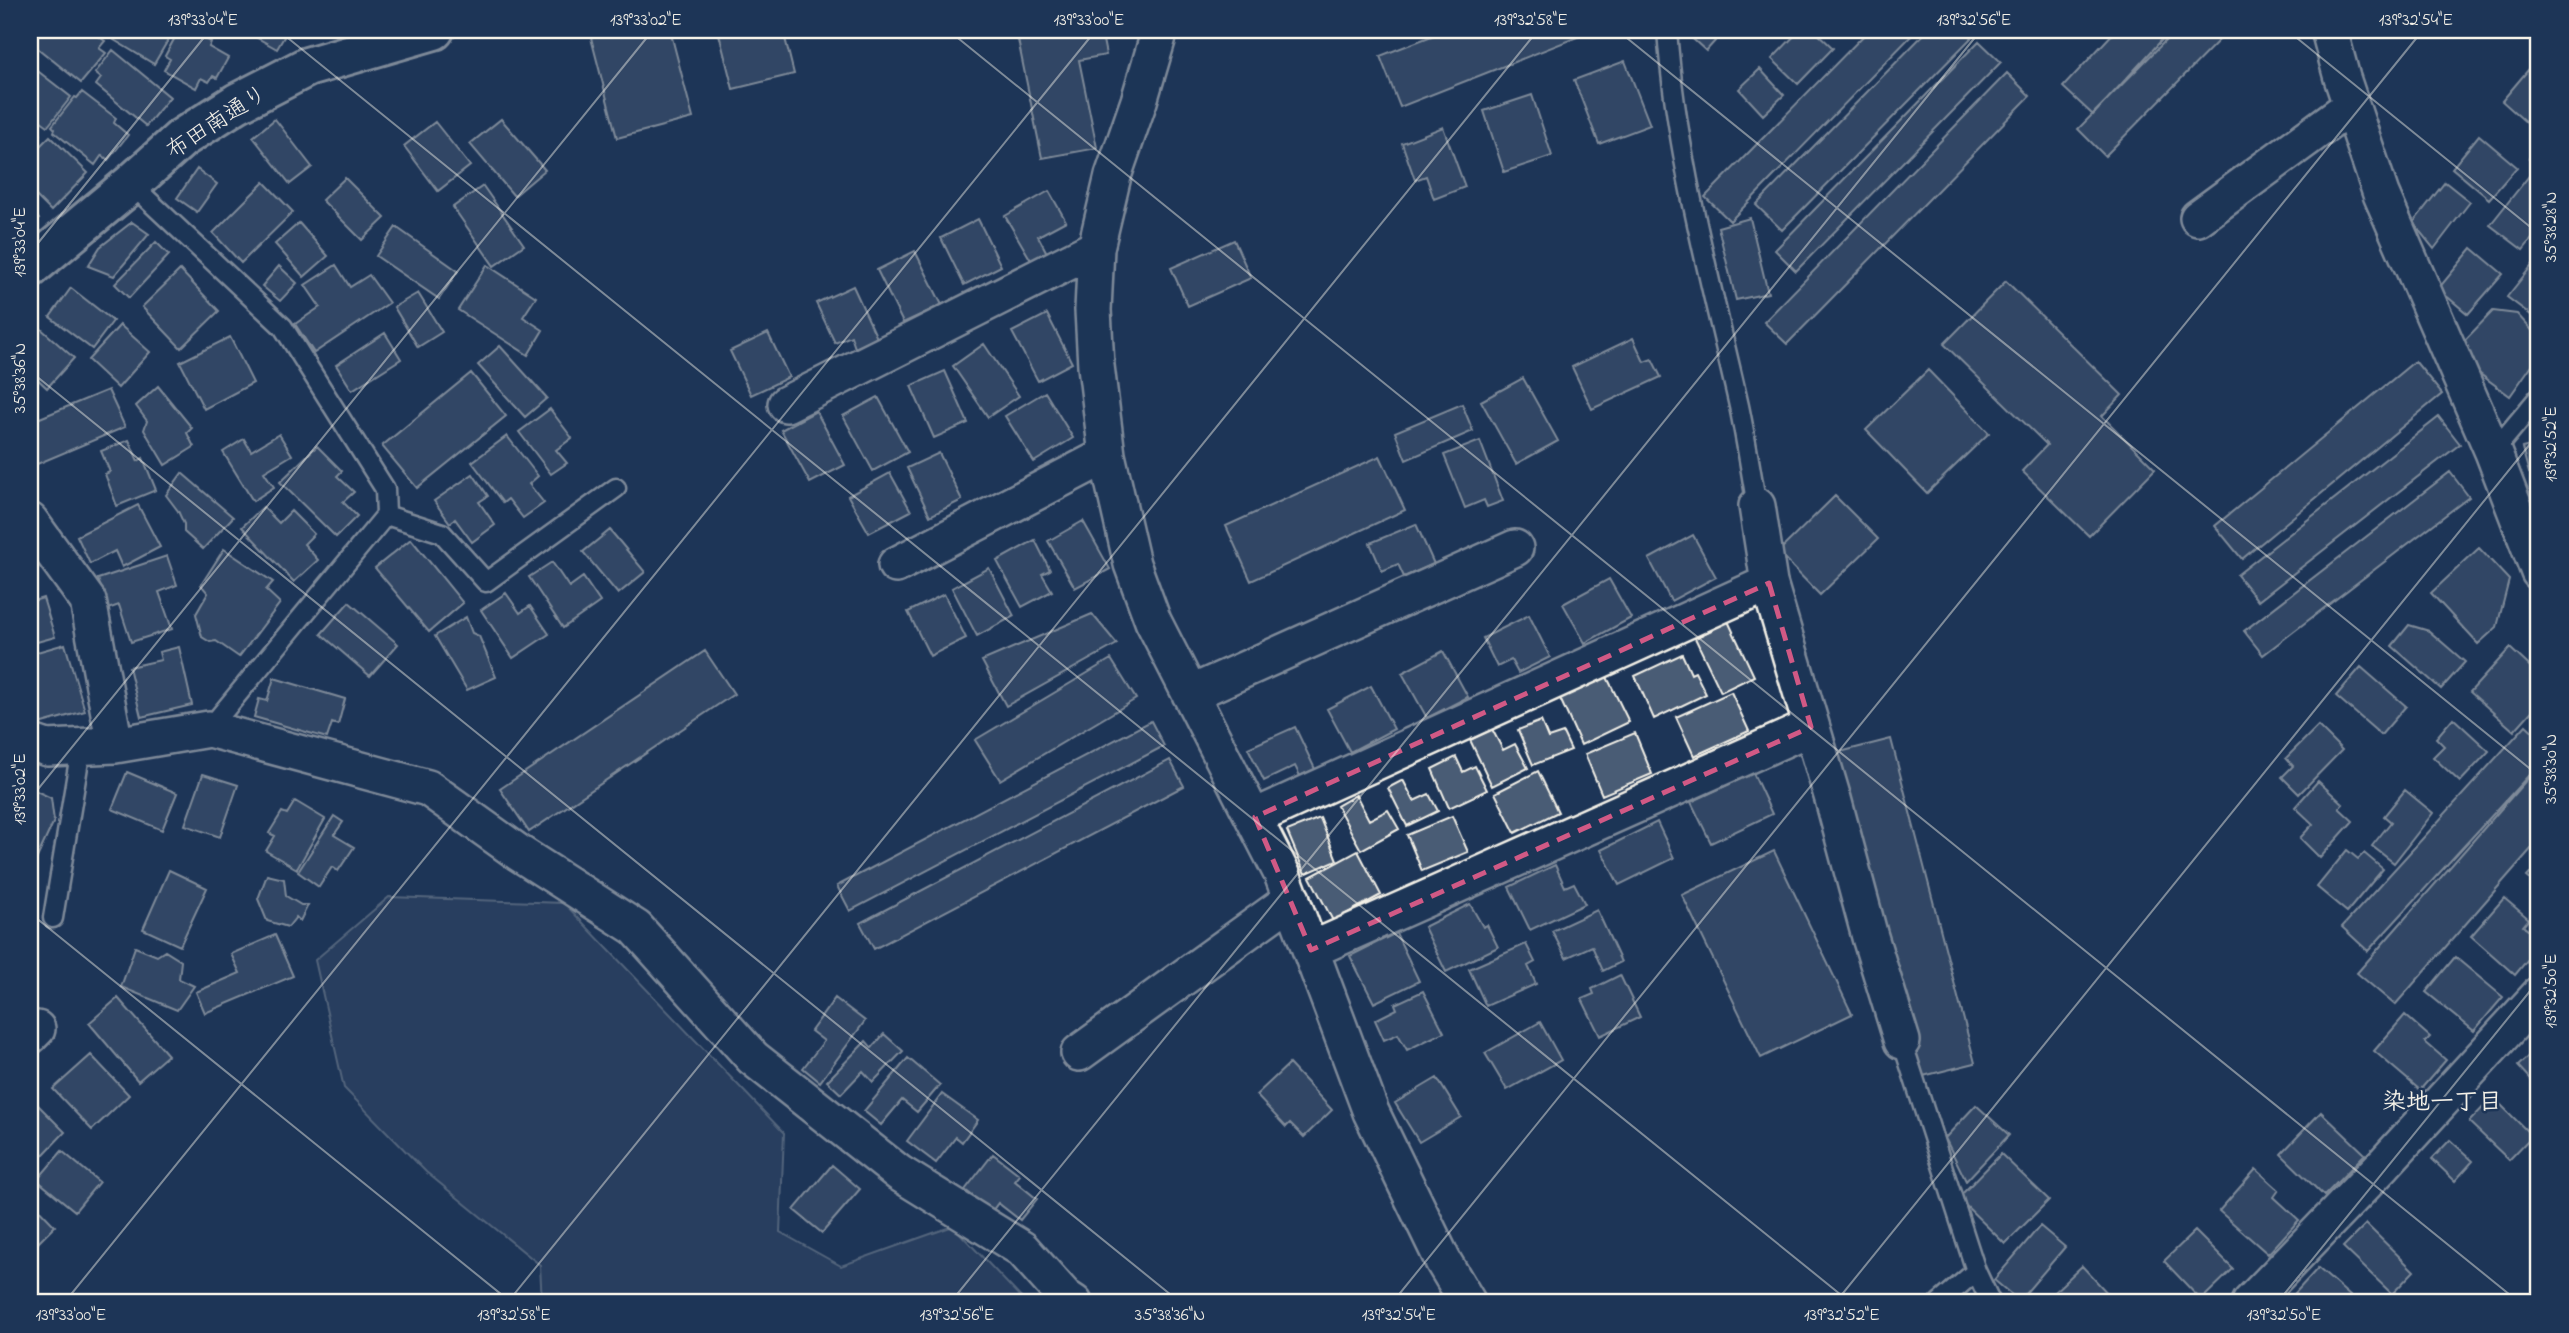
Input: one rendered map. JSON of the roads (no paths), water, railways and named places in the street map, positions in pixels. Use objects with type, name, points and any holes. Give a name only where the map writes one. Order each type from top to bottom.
[{"type":"street","name":"布田南通り","points":[[30,268],[182,138],[237,103],[307,67],[433,30]]},
{"type":"street","points":[[1160,30],[1113,176],[1096,248],[1093,310],[1096,366],[1107,455],[1132,564],[1153,621],[1255,817],[1292,900],[1371,1112],[1443,1261],[1468,1303]]},
{"type":"street","points":[[2329,30],[2351,106],[2396,232],[2403,242],[2420,288],[2493,453],[2539,572]]},
{"type":"street","points":[[2198,218],[2351,106]]},
{"type":"street","points":[[786,404],[1096,248]]},
{"type":"street","points":[[897,565],[1107,455]]},
{"type":"street","points":[[1757,506],[1769,583],[1902,1041]]},
{"type":"street","points":[[30,521],[88,601],[116,745]]},
{"type":"street","points":[[1190,694],[1515,548]]},
{"type":"street","points":[[1255,817],[1769,583]]},
{"type":"street","points":[[1311,950],[1811,727]]},
{"type":"street","points":[[30,742],[47,748],[81,748],[116,745],[209,729],[428,788],[519,853],[636,928],[753,1058],[899,1173],[1023,1250],[1065,1297],[1074,1303]]},
{"type":"street","points":[[1079,1053],[1292,900]]},
{"type":"street","points":[[2250,1303],[2384,1164],[2539,995]]},
{"type":"lane","points":[[1667,30],[1674,103],[1697,226],[1740,410],[1757,506]]},
{"type":"lane","points":[[131,184],[283,327],[385,489],[386,515],[209,729]]},
{"type":"lane","points":[[2493,453],[2539,397]]},
{"type":"lane","points":[[386,515],[442,533],[486,582],[616,488]]},
{"type":"lane","points":[[53,918],[81,748]]},
{"type":"lane","points":[[1902,1041],[1976,1271],[1991,1303]]},
{"type":"lane","points":[[1939,1303],[1976,1271]]},
{"type":"district","name":"染地一丁目","points":[[2442,1101]]}]
